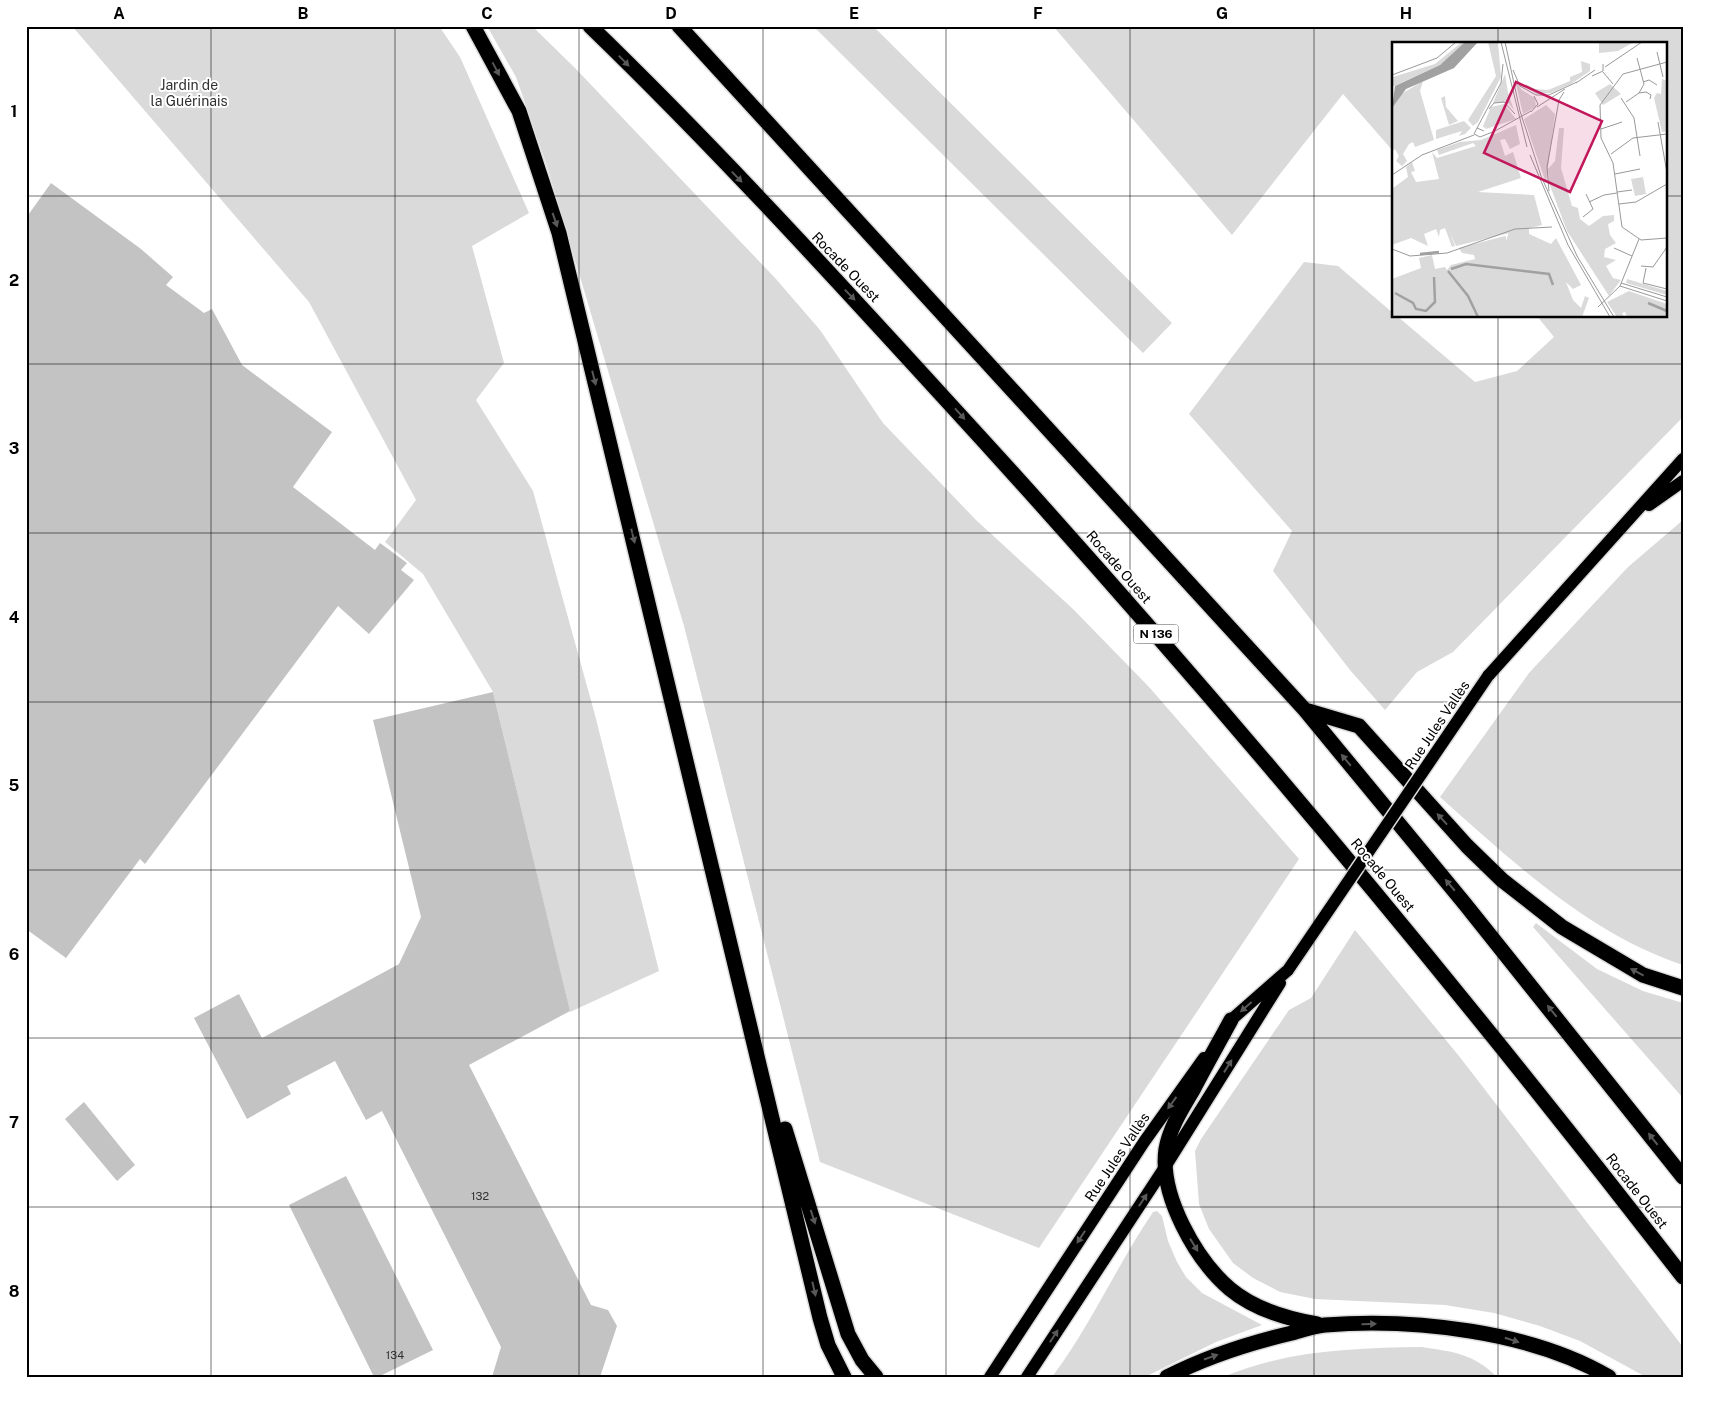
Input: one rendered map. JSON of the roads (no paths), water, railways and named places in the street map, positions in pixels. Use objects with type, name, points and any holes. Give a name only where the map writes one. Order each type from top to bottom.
[{"type":"highway","points":[[473,26],[519,111],[559,233],[820,1318],[828,1344],[844,1377]]},
{"type":"highway","name":"Rocade Ouest","points":[[590,26],[864,309],[1011,470],[1163,643],[1431,958],[1683,1277]]},
{"type":"highway","points":[[679,26],[1305,710],[1509,958],[1683,1177]]},
{"type":"highway","points":[[1305,710],[1360,726],[1467,846],[1502,880],[1562,927],[1643,975],[1683,988]]},
{"type":"highway","points":[[1231,1020],[1173,1126],[1166,1148],[1165,1167],[1174,1205],[1186,1232],[1212,1270],[1230,1290],[1255,1306],[1297,1321],[1323,1325],[1398,1323],[1464,1329],[1503,1337],[1556,1354],[1609,1377]]},
{"type":"highway","points":[[751,1025],[833,1278],[848,1334],[862,1360],[876,1377]]},
{"type":"highway","points":[[1167,1377],[1216,1355],[1281,1335],[1323,1325]]},
{"type":"main road","name":"Rue Jules Vallès","points":[[1027,1377],[1165,1167],[1288,970],[1488,676],[1558,595],[1634,516],[1683,459]]},
{"type":"main road","name":"Rue Jules Vallès","points":[[1634,516],[1683,481]]},
{"type":"main road","name":"Rue Jules Vallès","points":[[990,1377],[1144,1142],[1231,1020],[1288,970]]},
{"type":"park label","name":"Jardin de la Guérinais","points":[[189,94]]}]
